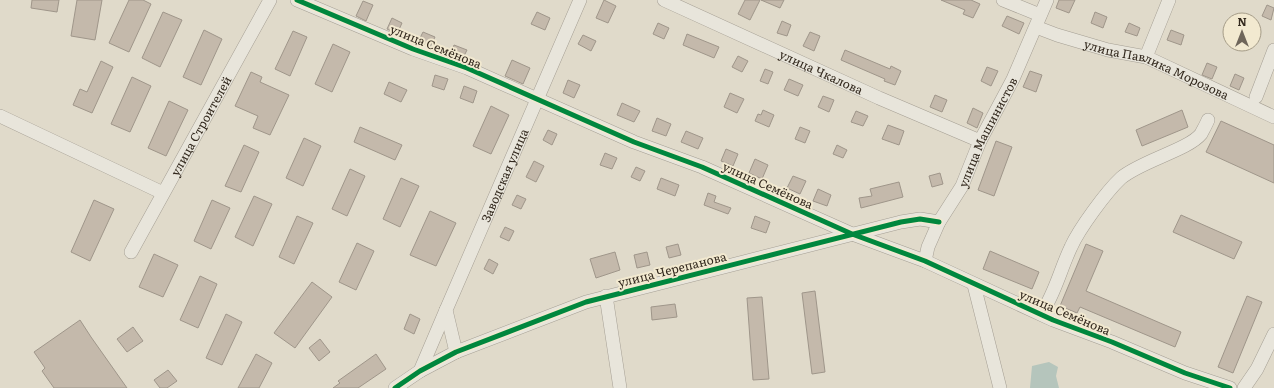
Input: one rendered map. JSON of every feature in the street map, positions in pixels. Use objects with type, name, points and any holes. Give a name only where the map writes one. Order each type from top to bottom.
[{"type":"street","name":"улица Строителей","points":[[131,252],[270,0]]},
{"type":"street","name":"улица Семёнова","points":[[297,0],[413,49],[467,68],[634,142],[702,167],[852,234],[925,261],[974,285],[991,291],[1041,314],[1185,373],[1230,388]]},
{"type":"street","name":"Заводская улица","points":[[420,370],[580,0]]},
{"type":"street","name":"улица Чкалова","points":[[664,0],[879,98],[980,141]]},
{"type":"street","name":"улица Павлика Морозова","points":[[1003,0],[1038,21],[1057,35],[1108,50],[1146,57],[1274,117]]},
{"type":"street","name":"улица Машинистов","points":[[925,261],[928,247],[939,222],[962,186],[980,141],[1013,79],[1047,0]]},
{"type":"street","points":[[1146,57],[1169,0]]},
{"type":"street","points":[[1256,97],[1274,50]]},
{"type":"street","points":[[0,116],[163,193]]},
{"type":"street","points":[[1041,314],[1050,302],[1071,246],[1106,193],[1122,178],[1137,167],[1191,142],[1200,134],[1208,120]]},
{"type":"street","name":"улица Черепанова","points":[[420,370],[456,352],[586,302],[606,296],[901,222],[920,219],[939,222]]},
{"type":"street","points":[[974,285],[1000,388]]},
{"type":"street","points":[[606,296],[620,388]]},
{"type":"street","points":[[446,310],[456,352]]},
{"type":"street","points":[[1244,388],[1257,369],[1274,334]]},
{"type":"street","points":[[395,388],[420,370]]},
{"type":"shaded area","points":[[1049,362],[1058,367],[1056,376],[1059,388],[1030,388],[1032,366]]},
{"type":"building","points":[[32,0],[59,0],[57,12],[31,8]]},
{"type":"building","points":[[77,0],[102,0],[95,40],[71,36]]},
{"type":"building","points":[[129,0],[143,0],[151,4],[129,52],[109,43]]},
{"type":"building","points":[[604,0],[616,6],[608,23],[596,18]]},
{"type":"building","points":[[745,0],[760,0],[750,20],[738,14]]},
{"type":"building","points":[[761,0],[784,0],[780,8]]},
{"type":"building","points":[[941,0],[971,0],[980,4],[973,18],[963,14],[965,10]]},
{"type":"building","points":[[1059,0],[1075,0],[1069,13],[1056,8]]},
{"type":"building","points":[[363,1],[373,5],[366,21],[356,16]]},
{"type":"building","points":[[1267,5],[1274,8],[1271,20],[1262,16]]},
{"type":"building","points":[[163,12],[182,20],[160,67],[142,58]]},
{"type":"building","points":[[537,12],[550,18],[545,30],[531,24]]},
{"type":"building","points":[[1095,12],[1107,17],[1103,28],[1091,23]]},
{"type":"building","points":[[1007,16],[1024,23],[1019,34],[1002,26]]},
{"type":"building","points":[[392,18],[402,23],[397,34],[387,29]]},
{"type":"building","points":[[782,21],[791,25],[787,36],[777,33]]},
{"type":"building","points":[[658,23],[669,28],[664,39],[653,34]]},
{"type":"building","points":[[1129,23],[1140,28],[1137,36],[1125,32]]},
{"type":"building","points":[[204,30],[222,39],[201,85],[183,77]]},
{"type":"building","points":[[1171,30],[1184,35],[1181,45],[1167,40]]},
{"type":"building","points":[[293,31],[307,37],[290,76],[275,69]]},
{"type":"building","points":[[423,32],[435,37],[430,47],[418,42]]},
{"type":"building","points":[[810,32],[820,36],[814,51],[803,46]]},
{"type":"building","points":[[687,34],[719,47],[714,58],[683,45]]},
{"type":"building","points":[[583,35],[596,41],[591,51],[578,44]]},
{"type":"building","points":[[333,44],[350,52],[332,92],[315,84]]},
{"type":"building","points":[[454,45],[467,50],[463,58],[451,53]]},
{"type":"building","points":[[845,50],[890,69],[891,66],[901,71],[895,85],[884,81],[885,79],[841,60]]},
{"type":"building","points":[[738,56],[748,61],[742,72],[732,67]]},
{"type":"building","points":[[512,60],[530,68],[523,84],[505,76]]},
{"type":"building","points":[[101,61],[113,67],[92,113],[73,105],[80,89],[87,92]]},
{"type":"building","points":[[1207,63],[1217,67],[1212,79],[1202,75]]},
{"type":"building","points":[[987,67],[998,71],[991,86],[981,81]]},
{"type":"building","points":[[765,69],[773,72],[768,84],[760,81]]},
{"type":"building","points":[[1030,71],[1042,75],[1036,92],[1023,87]]},
{"type":"building","points":[[251,72],[262,77],[260,82],[289,95],[270,135],[253,128],[258,116],[235,106]]},
{"type":"building","points":[[1235,74],[1244,78],[1239,90],[1230,86]]},
{"type":"building","points":[[435,75],[448,79],[444,90],[432,86]]},
{"type":"building","points":[[132,77],[151,86],[130,132],[111,124]]},
{"type":"building","points":[[789,79],[803,85],[798,96],[784,90]]},
{"type":"building","points":[[568,80],[580,85],[574,98],[563,93]]},
{"type":"building","points":[[389,82],[407,90],[401,102],[384,94]]},
{"type":"building","points":[[464,86],[477,91],[473,103],[460,98]]},
{"type":"building","points":[[730,93],[744,99],[737,113],[724,107]]},
{"type":"building","points":[[935,95],[947,100],[942,112],[930,107]]},
{"type":"building","points":[[823,96],[834,100],[829,112],[818,107]]},
{"type":"building","points":[[169,101],[188,110],[166,156],[148,148]]},
{"type":"building","points":[[622,103],[640,111],[634,122],[617,115]]},
{"type":"building","points":[[491,106],[509,115],[491,154],[473,146]]},
{"type":"building","points":[[973,108],[983,113],[977,128],[967,123]]},
{"type":"building","points":[[763,110],[774,115],[769,127],[755,121],[758,114],[761,115]]},
{"type":"building","points":[[1182,110],[1188,127],[1142,146],[1136,130]]},
{"type":"building","points":[[856,111],[868,116],[863,126],[851,122]]},
{"type":"building","points":[[657,118],[671,124],[666,136],[652,131]]},
{"type":"building","points":[[1221,121],[1274,145],[1274,183],[1206,152]]},
{"type":"building","points":[[888,125],[904,131],[899,145],[882,139]]},
{"type":"building","points":[[360,127],[402,145],[395,160],[354,142]]},
{"type":"building","points":[[800,127],[810,131],[805,143],[795,139]]},
{"type":"building","points":[[548,130],[557,134],[552,145],[543,140]]},
{"type":"building","points":[[686,131],[703,138],[698,149],[681,142]]},
{"type":"building","points":[[304,138],[321,146],[303,186],[286,178]]},
{"type":"building","points":[[996,141],[1012,147],[994,196],[978,190]]},
{"type":"building","points":[[244,145],[259,152],[241,192],[225,186]]},
{"type":"building","points":[[837,145],[847,150],[843,158],[833,154]]},
{"type":"building","points":[[726,149],[738,154],[733,166],[721,161]]},
{"type":"building","points":[[605,153],[617,158],[612,169],[600,165]]},
{"type":"building","points":[[755,159],[768,165],[762,179],[749,173]]},
{"type":"building","points":[[534,161],[544,166],[536,182],[526,177]]},
{"type":"building","points":[[636,167],[645,171],[640,181],[631,177]]},
{"type":"building","points":[[350,169],[365,176],[347,216],[332,209]]},
{"type":"building","points":[[940,173],[943,184],[932,187],[929,176]]},
{"type":"building","points":[[793,176],[806,181],[800,194],[787,188]]},
{"type":"building","points":[[401,178],[419,186],[400,227],[383,219]]},
{"type":"building","points":[[661,178],[679,185],[675,196],[657,189]]},
{"type":"building","points":[[899,182],[903,197],[861,208],[859,198],[872,196],[870,189]]},
{"type":"building","points":[[818,189],[831,195],[827,206],[813,201]]},
{"type":"building","points":[[708,193],[716,196],[714,202],[731,208],[728,214],[704,205]]},
{"type":"building","points":[[517,195],[526,199],[521,209],[512,205]]},
{"type":"building","points":[[254,196],[272,204],[253,246],[235,237]]},
{"type":"building","points":[[94,200],[114,209],[90,261],[71,252]]},
{"type":"building","points":[[212,200],[230,208],[211,249],[194,241]]},
{"type":"building","points":[[430,211],[456,223],[436,266],[410,255]]},
{"type":"building","points":[[1181,215],[1242,242],[1234,259],[1173,232]]},
{"type":"building","points":[[297,216],[313,223],[294,264],[279,257]]},
{"type":"building","points":[[755,216],[770,222],[766,233],[751,228]]},
{"type":"building","points":[[505,227],[514,231],[509,241],[500,237]]},
{"type":"building","points":[[357,243],[374,251],[356,290],[339,282]]},
{"type":"building","points":[[678,244],[681,255],[669,258],[666,247]]},
{"type":"building","points":[[1086,244],[1103,251],[1086,291],[1181,332],[1175,347],[1080,307],[1077,313],[1060,306]]},
{"type":"building","points":[[990,251],[1039,272],[1032,289],[983,269]]},
{"type":"building","points":[[615,252],[620,270],[596,278],[590,259]]},
{"type":"building","points":[[647,252],[650,265],[637,268],[634,255]]},
{"type":"building","points":[[154,254],[178,265],[163,297],[139,287]]},
{"type":"building","points":[[489,259],[498,264],[493,274],[484,269]]},
{"type":"building","points":[[200,276],[217,284],[198,328],[180,320]]},
{"type":"building","points":[[312,282],[332,297],[295,348],[274,333]]},
{"type":"building","points":[[815,291],[825,372],[812,374],[802,293]]},
{"type":"building","points":[[1247,296],[1262,302],[1233,373],[1218,367]]},
{"type":"building","points":[[762,297],[769,379],[753,380],[747,298]]},
{"type":"building","points":[[675,304],[677,317],[652,320],[651,307]]},
{"type":"building","points":[[226,314],[242,322],[222,365],[206,358]]},
{"type":"building","points":[[410,314],[420,319],[414,334],[404,329]]},
{"type":"building","points":[[80,320],[127,388],[54,388],[42,371],[45,368],[34,352]]},
{"type":"building","points":[[133,327],[143,341],[127,352],[117,339]]},
{"type":"building","points":[[320,339],[330,352],[319,361],[309,348]]},
{"type":"building","points":[[256,354],[272,363],[259,388],[238,388]]},
{"type":"building","points":[[376,354],[386,369],[358,388],[333,388],[340,383],[338,381]]},
{"type":"building","points":[[168,370],[177,381],[167,388],[160,388],[154,380]]},
{"type":"cycle path","points":[[297,0],[413,49],[467,68],[634,142],[702,167],[852,234],[925,261],[1053,320],[1112,342],[1185,373],[1230,388]]},
{"type":"cycle path","points":[[395,388],[420,371],[456,352],[586,302],[901,222],[920,219],[939,222]]}]
